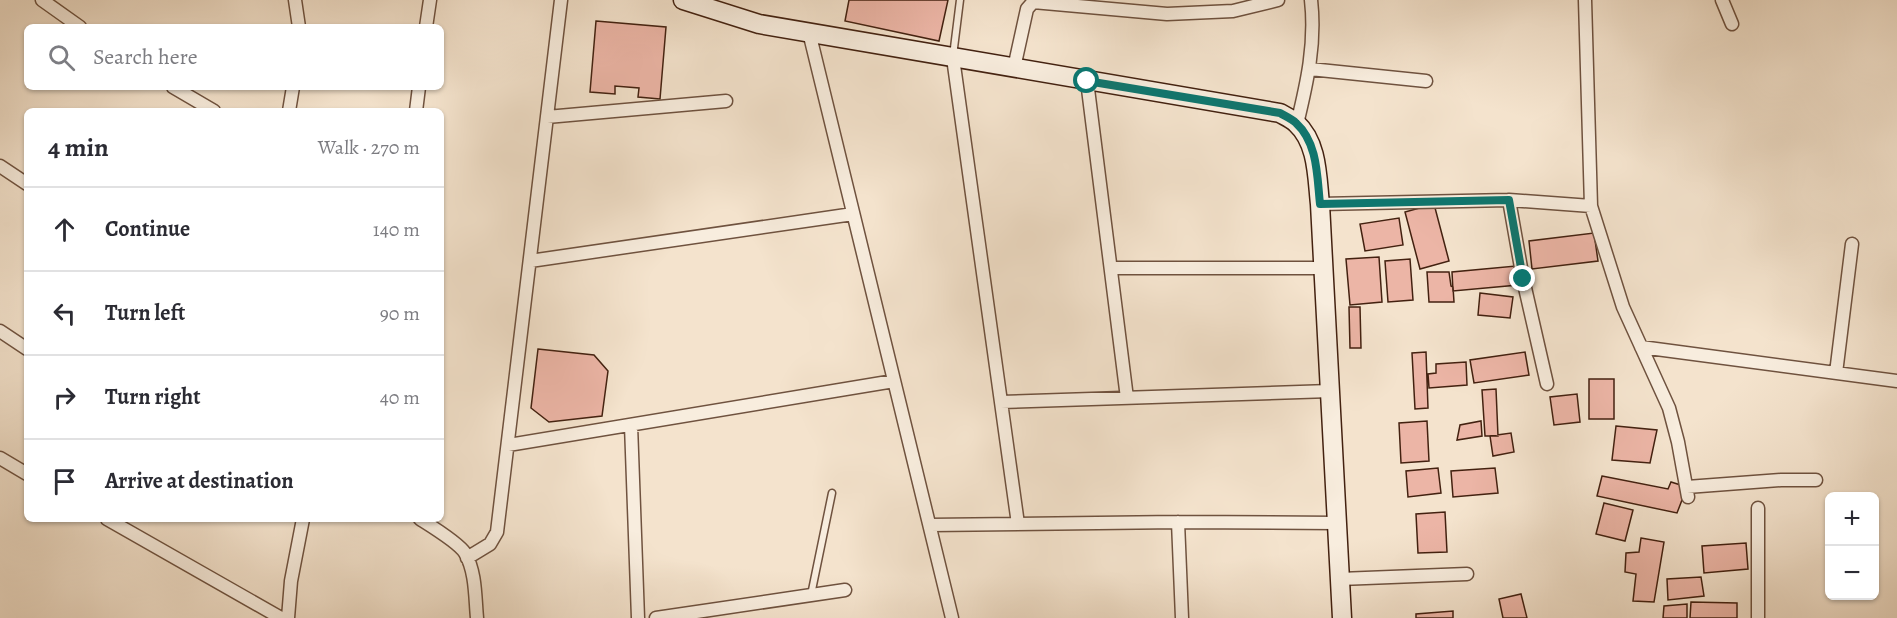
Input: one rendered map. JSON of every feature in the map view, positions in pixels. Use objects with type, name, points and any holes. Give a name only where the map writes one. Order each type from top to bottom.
[{"type":"street","points":[[42,0],[76,24]]},
{"type":"street","points":[[295,0],[299,24]]},
{"type":"street","points":[[426,24],[430,0]]},
{"type":"street","points":[[467,558],[490,544],[497,532],[561,0]]},
{"type":"street","points":[[683,0],[717,5],[759,24],[1280,113],[1297,124],[1310,143],[1315,162],[1320,204],[1342,618]]},
{"type":"street","points":[[1014,68],[1027,9],[1034,2],[1167,14],[1233,11],[1278,0]]},
{"type":"street","points":[[1297,124],[1310,69],[1313,17],[1311,0]]},
{"type":"street","points":[[1585,0],[1591,206],[1623,307],[1669,408],[1687,492],[1758,482],[1816,480]]},
{"type":"street","points":[[1722,0],[1732,24]]},
{"type":"street","points":[[809,32],[952,618]]},
{"type":"street","points":[[952,57],[1018,524]]},
{"type":"street","points":[[1310,69],[1426,81]]},
{"type":"street","points":[[1087,81],[1127,398]]},
{"type":"street","points":[[178,90],[209,108]]},
{"type":"street","points":[[290,108],[292,90]]},
{"type":"street","points":[[416,108],[419,90]]},
{"type":"street","points":[[547,117],[726,102]]},
{"type":"street","points":[[0,166],[24,182]]},
{"type":"street","points":[[1320,204],[1509,200],[1591,206]]},
{"type":"street","points":[[1509,200],[1523,279],[1547,384]]},
{"type":"street","points":[[530,261],[853,214]]},
{"type":"street","points":[[1836,373],[1852,244]]},
{"type":"street","points":[[1111,268],[1324,268]]},
{"type":"street","points":[[0,331],[24,347]]},
{"type":"street","points":[[1641,347],[1897,381]]},
{"type":"street","points":[[507,445],[894,381]]},
{"type":"street","points":[[1000,402],[1330,391]]},
{"type":"street","points":[[631,425],[638,618]]},
{"type":"street","points":[[0,458],[24,472]]},
{"type":"street","points":[[1758,508],[1758,618]]},
{"type":"street","points":[[111,522],[281,618]]},
{"type":"street","points":[[288,618],[291,581],[302,522]]},
{"type":"street","points":[[424,522],[465,552],[473,574],[477,618]]},
{"type":"street","points":[[1178,522],[1182,618]]},
{"type":"street","points":[[930,525],[1336,523]]},
{"type":"street","points":[[1340,579],[1467,573]]},
{"type":"street","points":[[656,618],[845,590]]},
{"type":"lane","points":[[952,57],[960,0]]},
{"type":"lane","points":[[810,595],[832,493]]},
{"type":"building","points":[[849,0],[948,0],[939,41],[845,21]]},
{"type":"building","points":[[596,21],[666,27],[660,99],[638,97],[639,88],[615,86],[615,94],[590,92]]},
{"type":"building","points":[[1434,204],[1449,261],[1420,269],[1405,212]]},
{"type":"building","points":[[1399,218],[1403,245],[1365,251],[1360,224]]},
{"type":"building","points":[[1594,233],[1598,261],[1532,269],[1529,241]]},
{"type":"building","points":[[1379,257],[1382,302],[1350,305],[1346,259]]},
{"type":"building","points":[[1410,259],[1413,300],[1388,302],[1385,261]]},
{"type":"building","points":[[1516,266],[1518,285],[1453,291],[1452,272]]},
{"type":"building","points":[[1427,272],[1449,272],[1454,302],[1429,302]]},
{"type":"building","points":[[1480,293],[1513,297],[1510,318],[1478,315]]},
{"type":"building","points":[[1349,307],[1360,307],[1361,348],[1350,348]]},
{"type":"building","points":[[538,349],[594,355],[608,371],[602,416],[549,422],[531,408]]},
{"type":"building","points":[[1426,352],[1428,408],[1415,409],[1412,353]]},
{"type":"building","points":[[1525,352],[1529,375],[1474,383],[1470,360]]},
{"type":"building","points":[[1466,362],[1467,385],[1429,388],[1428,374],[1436,373],[1436,364]]},
{"type":"building","points":[[1589,379],[1614,379],[1614,419],[1589,419]]},
{"type":"building","points":[[1496,389],[1498,436],[1485,436],[1482,390]]},
{"type":"building","points":[[1577,394],[1580,422],[1554,425],[1550,397]]},
{"type":"building","points":[[1427,421],[1429,461],[1401,463],[1399,423]]},
{"type":"building","points":[[1481,421],[1482,436],[1457,440],[1460,425]]},
{"type":"building","points":[[1616,426],[1657,430],[1650,463],[1612,460]]},
{"type":"building","points":[[1511,433],[1514,452],[1493,456],[1490,436]]},
{"type":"building","points":[[1438,468],[1441,493],[1408,497],[1406,471]]},
{"type":"building","points":[[1495,468],[1498,493],[1453,497],[1451,471]]},
{"type":"building","points":[[1602,476],[1668,489],[1671,482],[1687,487],[1677,513],[1597,496]]},
{"type":"building","points":[[1604,503],[1633,510],[1625,541],[1596,534]]},
{"type":"building","points":[[1445,512],[1447,552],[1418,553],[1416,514]]},
{"type":"building","points":[[1641,538],[1664,542],[1654,602],[1633,601],[1636,574],[1625,572],[1626,553],[1639,552]]},
{"type":"building","points":[[1746,543],[1748,569],[1704,573],[1702,546]]},
{"type":"building","points":[[1701,577],[1704,596],[1668,600],[1667,579]]},
{"type":"building","points":[[1521,594],[1527,618],[1503,618],[1499,599]]},
{"type":"building","points":[[1691,602],[1737,603],[1737,618],[1690,618]]},
{"type":"building","points":[[1687,604],[1687,618],[1663,618],[1664,606]]},
{"type":"building","points":[[1453,611],[1453,618],[1416,618],[1416,614]]},
{"type":"route","points":[[1087,81],[1280,113],[1297,124],[1310,143],[1315,162],[1320,204],[1509,200],[1523,279]]}]
